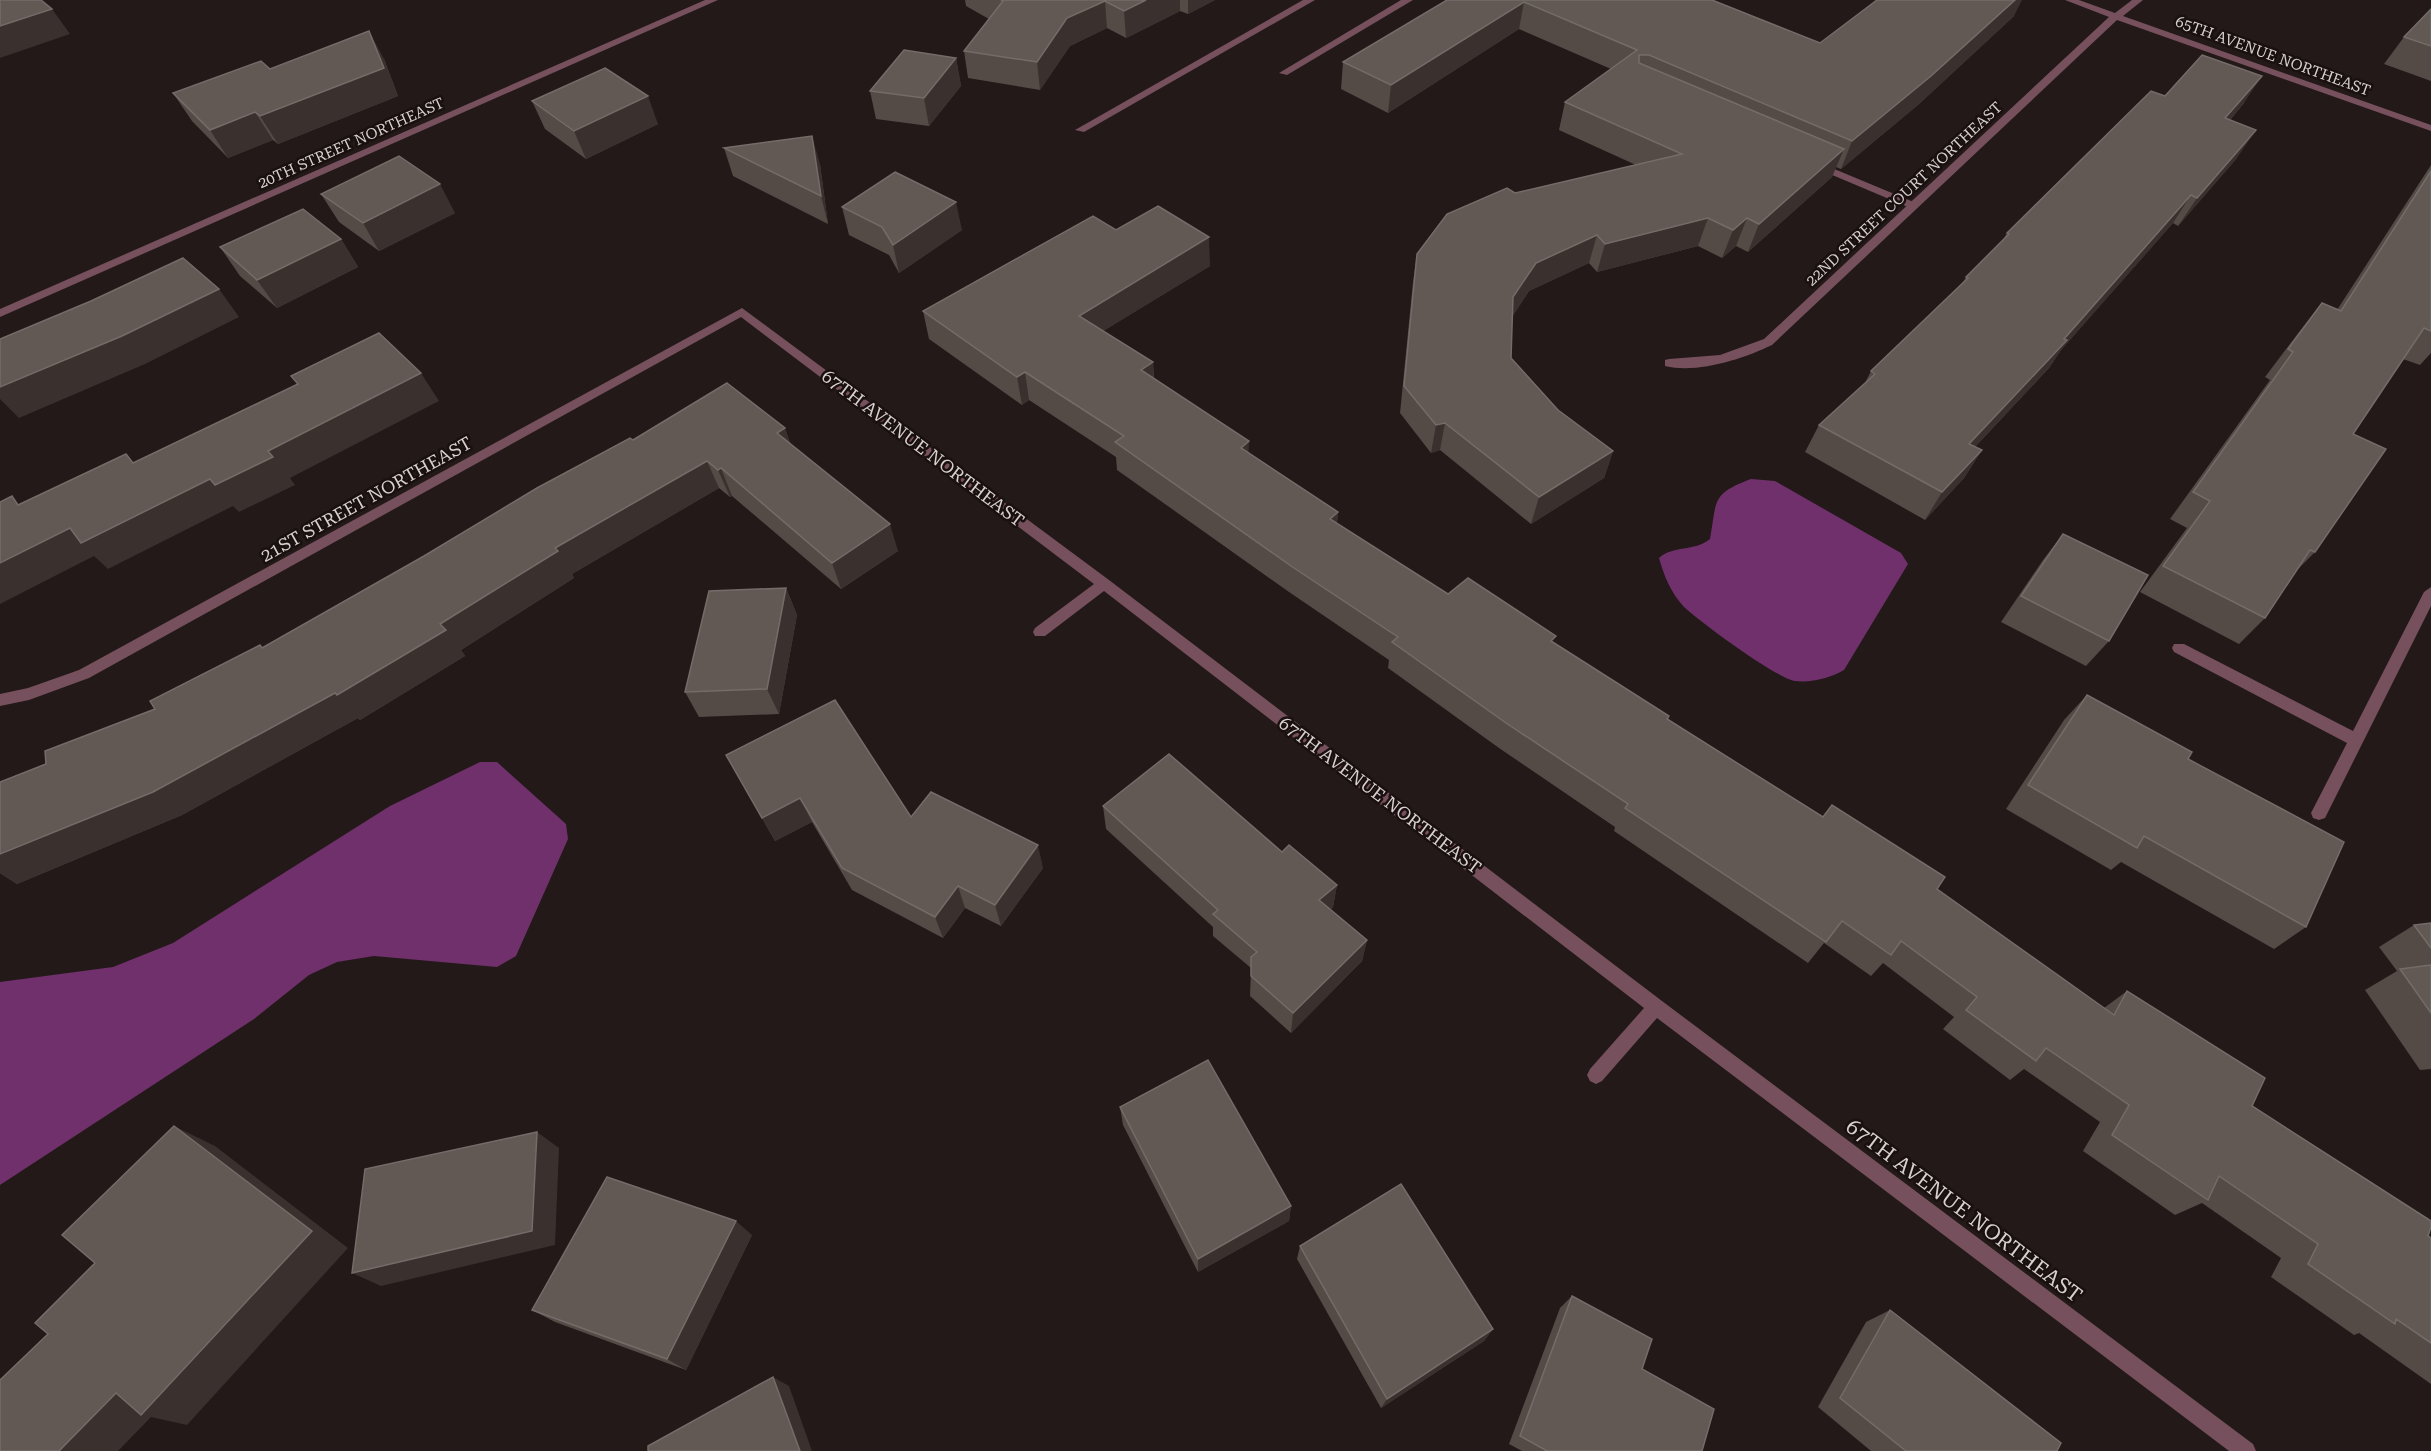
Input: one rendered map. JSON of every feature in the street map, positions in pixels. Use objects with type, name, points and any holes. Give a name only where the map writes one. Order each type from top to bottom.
[{"type":"street","name":"20TH STREET NORTHEAST","points":[[0,314],[714,0]]},
{"type":"street","points":[[1080,130],[1310,0]]},
{"type":"street","points":[[1284,73],[1408,0]]},
{"type":"street","name":"65TH AVENUE NORTHEAST","points":[[2070,0],[2431,128]]},
{"type":"street","name":"22ND STREET COURT NORTHEAST","points":[[1669,363],[1711,362],[1742,356],[1768,342],[2116,16],[2138,0]]},
{"type":"street","points":[[1802,158],[1912,205]]},
{"type":"street","name":"67TH AVENUE NORTHEAST","points":[[742,312],[1104,584],[1656,1007],[2246,1451]]},
{"type":"street","name":"21ST STREET NORTHEAST","points":[[0,700],[29,694],[84,674],[742,312]]},
{"type":"street","points":[[1040,632],[1104,584]]},
{"type":"street","points":[[2319,813],[2431,592]]},
{"type":"street","points":[[2179,648],[2356,740]]},
{"type":"street","points":[[1596,1075],[1656,1007]]},
{"type":"shaded area","points":[[1751,479],[1775,481],[1901,553],[1908,564],[1844,670],[1833,675],[1814,681],[1795,681],[1785,678],[1721,636],[1684,607],[1675,596],[1666,578],[1659,558],[1671,551],[1697,546],[1710,539],[1716,507],[1722,494]]},
{"type":"shaded area","points":[[480,762],[497,762],[566,824],[568,839],[516,956],[497,967],[374,956],[337,962],[309,975],[254,1019],[0,1185],[0,982],[113,967],[173,943],[390,806]]},
{"type":"building","points":[[0,0],[41,0],[52,9],[0,26]]},
{"type":"building","points":[[1001,0],[1146,0],[1124,11],[1105,1],[1067,18],[1037,62],[964,51],[1003,1]]},
{"type":"building","points":[[1447,0],[1712,0],[1820,43],[1877,0],[2015,0],[1931,76],[1852,141],[1649,55],[1639,55],[1639,63],[1844,149],[1759,224],[1747,218],[1733,230],[1708,218],[1605,244],[1597,235],[1536,263],[1513,297],[1511,358],[1558,410],[1613,451],[1539,497],[1445,423],[1436,425],[1404,386],[1417,254],[1447,214],[1507,188],[1515,193],[1682,154],[1565,102],[1637,50],[1524,2],[1391,85],[1343,62]]},
{"type":"building","points":[[2431,9],[2431,46],[2404,37]]},
{"type":"building","points":[[369,31],[384,68],[260,116],[255,112],[210,130],[173,93],[261,61],[270,69]]},
{"type":"building","points":[[904,50],[956,58],[924,98],[870,91]]},
{"type":"building","points":[[2202,55],[2262,76],[2225,118],[2256,130],[2197,198],[2191,195],[2064,339],[2067,340],[1969,444],[1982,450],[1942,492],[1819,425],[1875,374],[1871,371],[1968,278],[1966,277],[2009,234],[2007,233],[2151,91],[2165,96]]},
{"type":"building","points":[[605,68],[648,96],[574,131],[532,101]]},
{"type":"building","points":[[812,136],[821,196],[724,148]]},
{"type":"building","points":[[399,156],[440,184],[363,223],[321,194]]},
{"type":"building","points":[[2431,171],[2431,331],[2424,328],[2353,434],[2386,449],[2315,552],[2310,550],[2265,618],[2163,566],[2210,501],[2193,492],[2293,352],[2288,349],[2322,303],[2341,311]]},
{"type":"building","points":[[895,172],[956,202],[893,245],[882,227],[842,207]]},
{"type":"building","points":[[1158,206],[1209,237],[1079,316],[1153,362],[1141,370],[1249,441],[1241,448],[1338,512],[1330,519],[1448,594],[1468,578],[1556,636],[1551,641],[1669,716],[1667,719],[1823,817],[1832,805],[1945,877],[1937,889],[2114,1015],[2127,991],[2265,1078],[2252,1106],[2431,1221],[2428,1236],[2431,1238],[2431,1343],[2396,1319],[2395,1324],[2308,1264],[2318,1244],[2219,1176],[2208,1200],[2112,1135],[2129,1105],[2046,1048],[2036,1061],[1966,1010],[1977,997],[1901,941],[1891,955],[1842,921],[1826,942],[1625,808],[1628,804],[1506,723],[1392,642],[1398,637],[1291,566],[1115,442],[1124,436],[1025,372],[1017,377],[923,311],[1093,216],[1116,230]]},
{"type":"building","points":[[303,209],[341,239],[257,280],[220,247]]},
{"type":"building","points":[[183,258],[219,289],[122,336],[0,387],[0,339],[91,301]]},
{"type":"building","points":[[379,333],[421,373],[268,451],[273,457],[215,485],[210,479],[81,543],[70,528],[0,563],[0,502],[12,496],[18,505],[126,454],[133,463],[298,384],[291,376]]},
{"type":"building","points":[[727,383],[785,428],[777,433],[890,524],[832,563],[721,468],[718,470],[707,461],[555,548],[558,551],[440,624],[446,630],[337,695],[335,693],[153,792],[0,854],[0,782],[46,764],[45,751],[155,709],[150,701],[260,645],[262,648],[424,556],[537,488],[630,438],[633,440]]},
{"type":"building","points":[[2063,534],[2148,575],[2109,641],[2021,596]]},
{"type":"building","points":[[786,588],[767,689],[685,692],[709,591]]},
{"type":"building","points":[[2087,695],[2192,752],[2188,759],[2344,842],[2306,927],[2144,836],[2137,848],[2028,785]]},
{"type":"building","points":[[835,700],[911,817],[931,792],[1038,845],[995,905],[958,886],[935,917],[842,868],[800,798],[762,818],[726,755]]},
{"type":"building","points":[[1169,754],[1282,852],[1289,845],[1337,885],[1319,900],[1367,940],[1293,1013],[1251,976],[1251,957],[1257,952],[1213,914],[1218,910],[1103,806]]},
{"type":"building","points":[[2431,923],[2431,948],[2414,925]]},
{"type":"building","points":[[2431,965],[2431,1013],[2400,969]]},
{"type":"building","points":[[1208,1060],[1291,1206],[1198,1259],[1120,1107]]},
{"type":"building","points":[[174,1126],[312,1231],[141,1415],[116,1393],[59,1451],[0,1451],[0,1380],[48,1334],[35,1323],[95,1263],[62,1235]]},
{"type":"building","points":[[537,1132],[532,1231],[352,1273],[365,1169]]},
{"type":"building","points":[[607,1177],[736,1221],[667,1359],[532,1310]]},
{"type":"building","points":[[1401,1184],[1493,1329],[1387,1399],[1300,1246]]},
{"type":"building","points":[[1572,1296],[1652,1339],[1642,1369],[1714,1409],[1702,1451],[1547,1451],[1520,1436]]},
{"type":"building","points":[[1890,1310],[2061,1443],[2057,1451],[1906,1451],[1840,1398]]},
{"type":"building","points":[[773,1377],[800,1451],[648,1451],[648,1446]]}]
